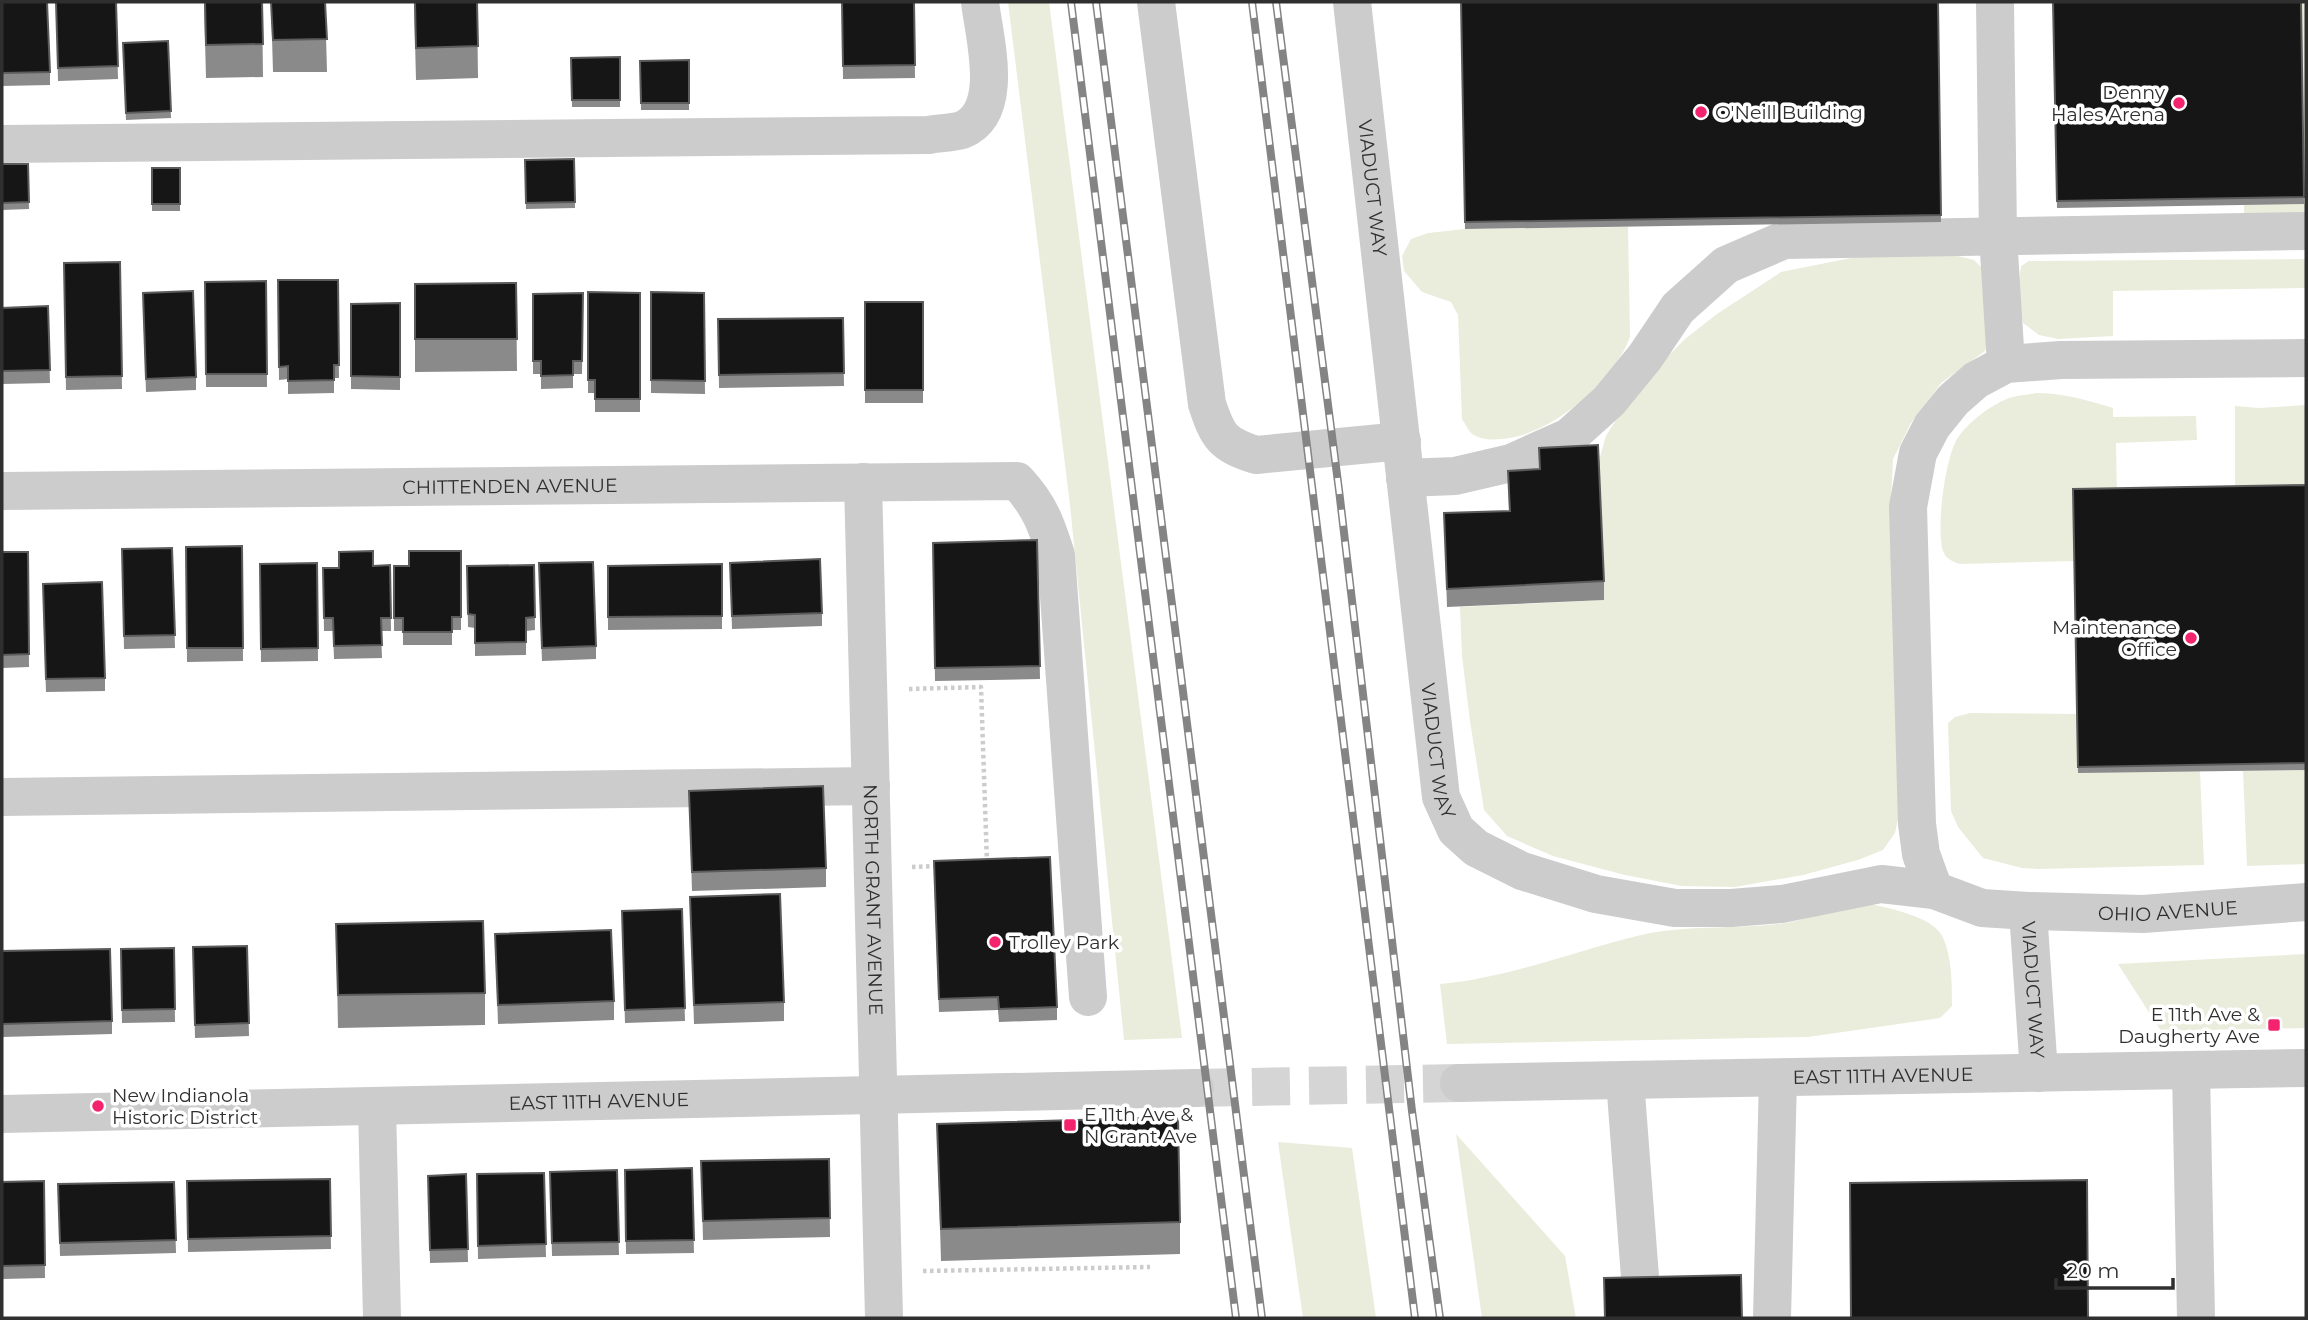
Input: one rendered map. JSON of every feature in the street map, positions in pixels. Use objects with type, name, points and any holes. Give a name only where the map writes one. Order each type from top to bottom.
[{"type":"street","points":[[2,144],[929,135],[962,130],[978,117],[986,103],[990,81],[979,2]]},
{"type":"street","points":[[1156,2],[1207,404],[1216,430],[1233,448],[1256,455],[1404,460],[1455,476],[1511,463],[1569,437],[1609,401],[1645,357],[1678,308],[1726,265],[1784,240],[2306,231]]},
{"type":"street","name":"VIADUCT WAY","points":[[1352,2],[1441,797],[1456,830],[1476,848],[1522,871],[1596,894],[1675,908],[1782,904],[1881,884],[1934,890],[1982,908],[2028,911],[2039,1073]]},
{"type":"street","points":[[1995,2],[1998,236],[2006,364]]},
{"type":"street","points":[[1934,890],[1921,854],[1917,824],[1908,507],[1918,453],[1932,426],[1953,400],[1976,380],[2006,364],[2061,360],[2306,358]]},
{"type":"street","name":"CHITTENDEN AVENUE","points":[[2,491],[1017,481],[1033,499],[1045,519],[1056,555],[1088,997]]},
{"type":"street","name":"NORTH GRANT AVENUE","points":[[863,482],[884,1318]]},
{"type":"street","points":[[2,797],[871,786]]},
{"type":"street","name":"OHIO AVENUE","points":[[2028,911],[2143,914],[2306,902]]},
{"type":"street","name":"EAST 11TH AVENUE","points":[[1459,1083],[2306,1068]]},
{"type":"street","points":[[2191,1071],[2196,1318]]},
{"type":"street","points":[[1772,1318],[1778,1078]]},
{"type":"street","points":[[1625,1080],[1640,1277]]},
{"type":"street","name":"EAST 11TH AVENUE","points":[[2,1114],[1195,1088]]},
{"type":"street","points":[[377,1106],[382,1318]]},
{"type":"path","points":[[909,689],[981,687],[987,865],[975,865]]},
{"type":"path","points":[[902,867],[950,866]]},
{"type":"path","points":[[920,1271],[1150,1267]]},
{"type":"green space","points":[[1008,2],[1049,2],[1182,1038],[1124,1040],[1070,505]]},
{"type":"green space","points":[[2301,2],[2306,2],[2306,217],[2244,218],[2244,205]]},
{"type":"green space","points":[[1628,227],[1630,337],[1610,372],[1578,404],[1540,428],[1498,439],[1482,438],[1471,433],[1462,419],[1458,315],[1451,302],[1422,292],[1404,271],[1402,256],[1411,239],[1428,233],[1465,229]]},
{"type":"green space","points":[[1871,254],[1958,256],[1974,260],[1983,269],[1991,332],[1985,351],[1941,383],[1911,423],[1893,459],[1890,518],[1901,805],[1895,833],[1883,850],[1858,860],[1803,875],[1735,887],[1682,886],[1625,875],[1553,856],[1507,836],[1484,810],[1462,656],[1460,607],[1604,600],[1598,464],[1606,436],[1626,404],[1654,370],[1685,339],[1717,314],[1781,272]]},
{"type":"green space","points":[[2306,259],[2306,300],[2305,288],[2113,291],[2113,336],[2058,339],[2039,335],[2023,323],[2018,291],[2021,266],[2029,261]]},
{"type":"green space","points":[[2036,393],[2066,396],[2113,408],[2113,417],[2196,416],[2197,440],[2116,443],[2117,495],[2074,561],[1960,564],[1952,561],[1943,551],[1941,511],[1945,477],[1957,439],[1974,420],[1995,405],[2012,397]]},
{"type":"green space","points":[[2306,405],[2306,492],[2235,493],[2235,406],[2259,408]]},
{"type":"green space","points":[[1970,713],[2077,714],[2200,771],[2204,865],[2038,869],[2022,868],[1983,858],[1958,827],[1951,811],[1948,723],[1955,717]]},
{"type":"green space","points":[[2306,770],[2306,864],[2247,866],[2243,771]]},
{"type":"green space","points":[[1875,905],[1920,918],[1941,934],[1949,959],[1952,1006],[1940,1018],[1808,1037],[1447,1044],[1440,984],[1515,970],[1655,932],[1786,923],[1843,906]]},
{"type":"green space","points":[[2306,954],[2306,1028],[2161,1031],[2118,964]]},
{"type":"green space","points":[[1456,1134],[1565,1256],[1576,1318],[1482,1318]]},
{"type":"green space","points":[[1278,1142],[1352,1148],[1376,1318],[1303,1318]]},
{"type":"building","points":[[2,2],[47,2],[50,72],[2,73]]},
{"type":"building","points":[[56,2],[116,2],[118,66],[58,68]]},
{"type":"building","points":[[205,2],[262,2],[263,44],[206,45]]},
{"type":"building","points":[[271,2],[325,2],[327,39],[273,40]]},
{"type":"building","points":[[415,2],[477,2],[478,46],[416,48]]},
{"type":"building","points":[[842,2],[914,2],[915,65],[843,66]]},
{"type":"building","name":"O'Neill Building","points":[[1461,2],[1938,2],[1941,215],[1465,222]]},
{"type":"building","name":"Denny Hales Arena","points":[[2053,2],[2301,2],[2304,197],[2057,201]]},
{"type":"building","points":[[168,41],[171,111],[126,113],[123,43]]},
{"type":"building","points":[[620,57],[620,100],[572,100],[571,58]]},
{"type":"building","points":[[689,60],[689,103],[641,103],[640,61]]},
{"type":"building","points":[[574,159],[575,202],[526,203],[525,160]]},
{"type":"building","points":[[2,164],[28,164],[29,202],[2,203]]},
{"type":"building","points":[[152,168],[180,168],[180,204],[152,204]]},
{"type":"building","points":[[120,262],[122,376],[66,377],[64,263]]},
{"type":"building","points":[[278,280],[338,280],[339,365],[334,365],[334,380],[288,381],[288,366],[279,367]]},
{"type":"building","points":[[266,281],[267,374],[206,374],[205,282]]},
{"type":"building","points":[[516,283],[517,339],[415,339],[415,284]]},
{"type":"building","points":[[193,291],[196,377],[146,379],[143,293]]},
{"type":"building","points":[[588,292],[640,293],[640,399],[595,399],[595,380],[588,380]]},
{"type":"building","points":[[651,292],[704,293],[705,381],[651,380]]},
{"type":"building","points":[[583,293],[582,361],[573,361],[573,375],[541,376],[541,361],[533,361],[533,294]]},
{"type":"building","points":[[865,302],[923,302],[923,390],[865,390]]},
{"type":"building","points":[[400,303],[400,377],[351,376],[351,304]]},
{"type":"building","points":[[48,306],[50,370],[2,371],[2,308]]},
{"type":"building","points":[[843,318],[844,373],[719,375],[718,319]]},
{"type":"building","points":[[1598,445],[1604,581],[1447,589],[1444,513],[1510,511],[1508,471],[1540,469],[1539,448]]},
{"type":"building","name":"Maintenance Office","points":[[2306,485],[2306,763],[2078,767],[2073,489]]},
{"type":"building","points":[[1037,540],[1040,666],[935,668],[933,543]]},
{"type":"building","points":[[242,546],[243,648],[187,648],[186,547]]},
{"type":"building","points":[[172,548],[175,635],[124,636],[122,549]]},
{"type":"building","points":[[373,551],[373,566],[390,565],[391,618],[381,618],[382,645],[334,646],[333,618],[324,618],[323,568],[339,568],[339,552]]},
{"type":"building","points":[[409,551],[461,551],[461,617],[452,617],[452,632],[403,632],[403,618],[394,618],[394,566],[409,566]]},
{"type":"building","points":[[2,552],[28,552],[29,654],[2,655]]},
{"type":"building","points":[[820,559],[822,613],[732,616],[730,563]]},
{"type":"building","points":[[593,562],[596,646],[542,648],[539,563]]},
{"type":"building","points":[[317,563],[318,648],[261,649],[260,564]]},
{"type":"building","points":[[722,564],[722,616],[608,617],[608,566]]},
{"type":"building","points":[[534,565],[535,617],[526,618],[526,642],[475,643],[475,615],[468,614],[467,566]]},
{"type":"building","points":[[102,582],[105,678],[46,679],[43,584]]},
{"type":"building","points":[[823,786],[826,868],[692,872],[689,791]]},
{"type":"building","name":"Trolley Park","points":[[1050,857],[1057,1007],[999,1009],[998,997],[939,999],[934,861]]},
{"type":"building","points":[[780,894],[784,1002],[694,1005],[690,897]]},
{"type":"building","points":[[682,909],[685,1008],[625,1010],[622,911]]},
{"type":"building","points":[[483,921],[485,993],[338,995],[336,924]]},
{"type":"building","points":[[611,930],[614,1001],[498,1005],[495,934]]},
{"type":"building","points":[[247,946],[249,1023],[195,1025],[193,947]]},
{"type":"building","points":[[174,948],[175,1009],[122,1010],[121,949]]},
{"type":"building","points":[[110,949],[112,1021],[2,1024],[2,951]]},
{"type":"building","points":[[1178,1117],[1180,1222],[941,1229],[937,1124]]},
{"type":"building","points":[[829,1159],[830,1218],[703,1221],[701,1161]]},
{"type":"building","points":[[692,1168],[694,1240],[626,1241],[625,1170]]},
{"type":"building","points":[[617,1170],[619,1242],[552,1243],[550,1172]]},
{"type":"building","points":[[544,1173],[546,1244],[478,1246],[477,1174]]},
{"type":"building","points":[[466,1174],[468,1249],[430,1250],[428,1176]]},
{"type":"building","points":[[330,1179],[331,1236],[188,1239],[187,1181]]},
{"type":"building","points":[[2087,1180],[2088,1318],[1851,1318],[1850,1183]]},
{"type":"building","points":[[44,1181],[45,1265],[2,1266],[2,1182]]},
{"type":"building","points":[[174,1182],[176,1240],[60,1243],[58,1184]]},
{"type":"building","points":[[1741,1275],[1742,1318],[1605,1318],[1604,1278]]},
{"type":"tunnel","points":[[1195,1088],[1459,1083]]},
{"type":"railway","points":[[1071,2],[1236,1318]]},
{"type":"railway","points":[[1096,2],[1262,1318]]},
{"type":"railway","points":[[1252,2],[1415,1318]]},
{"type":"railway","points":[[1276,2],[1339,490],[1412,1111],[1440,1318]]},
{"type":"place","name":"Denny Hales Arena","points":[[2179,103]]},
{"type":"place","name":"O'Neill Building","points":[[1701,112]]},
{"type":"place","name":"Maintenance Office","points":[[2191,638]]},
{"type":"place","name":"Trolley Park","points":[[995,942]]},
{"type":"place","name":"E 11th Ave & Daugherty Ave","points":[[2274,1025]]},
{"type":"place","name":"New Indianola Historic District","points":[[98,1106]]},
{"type":"place","name":"E 11th Ave & N Grant Ave","points":[[1070,1125]]}]
